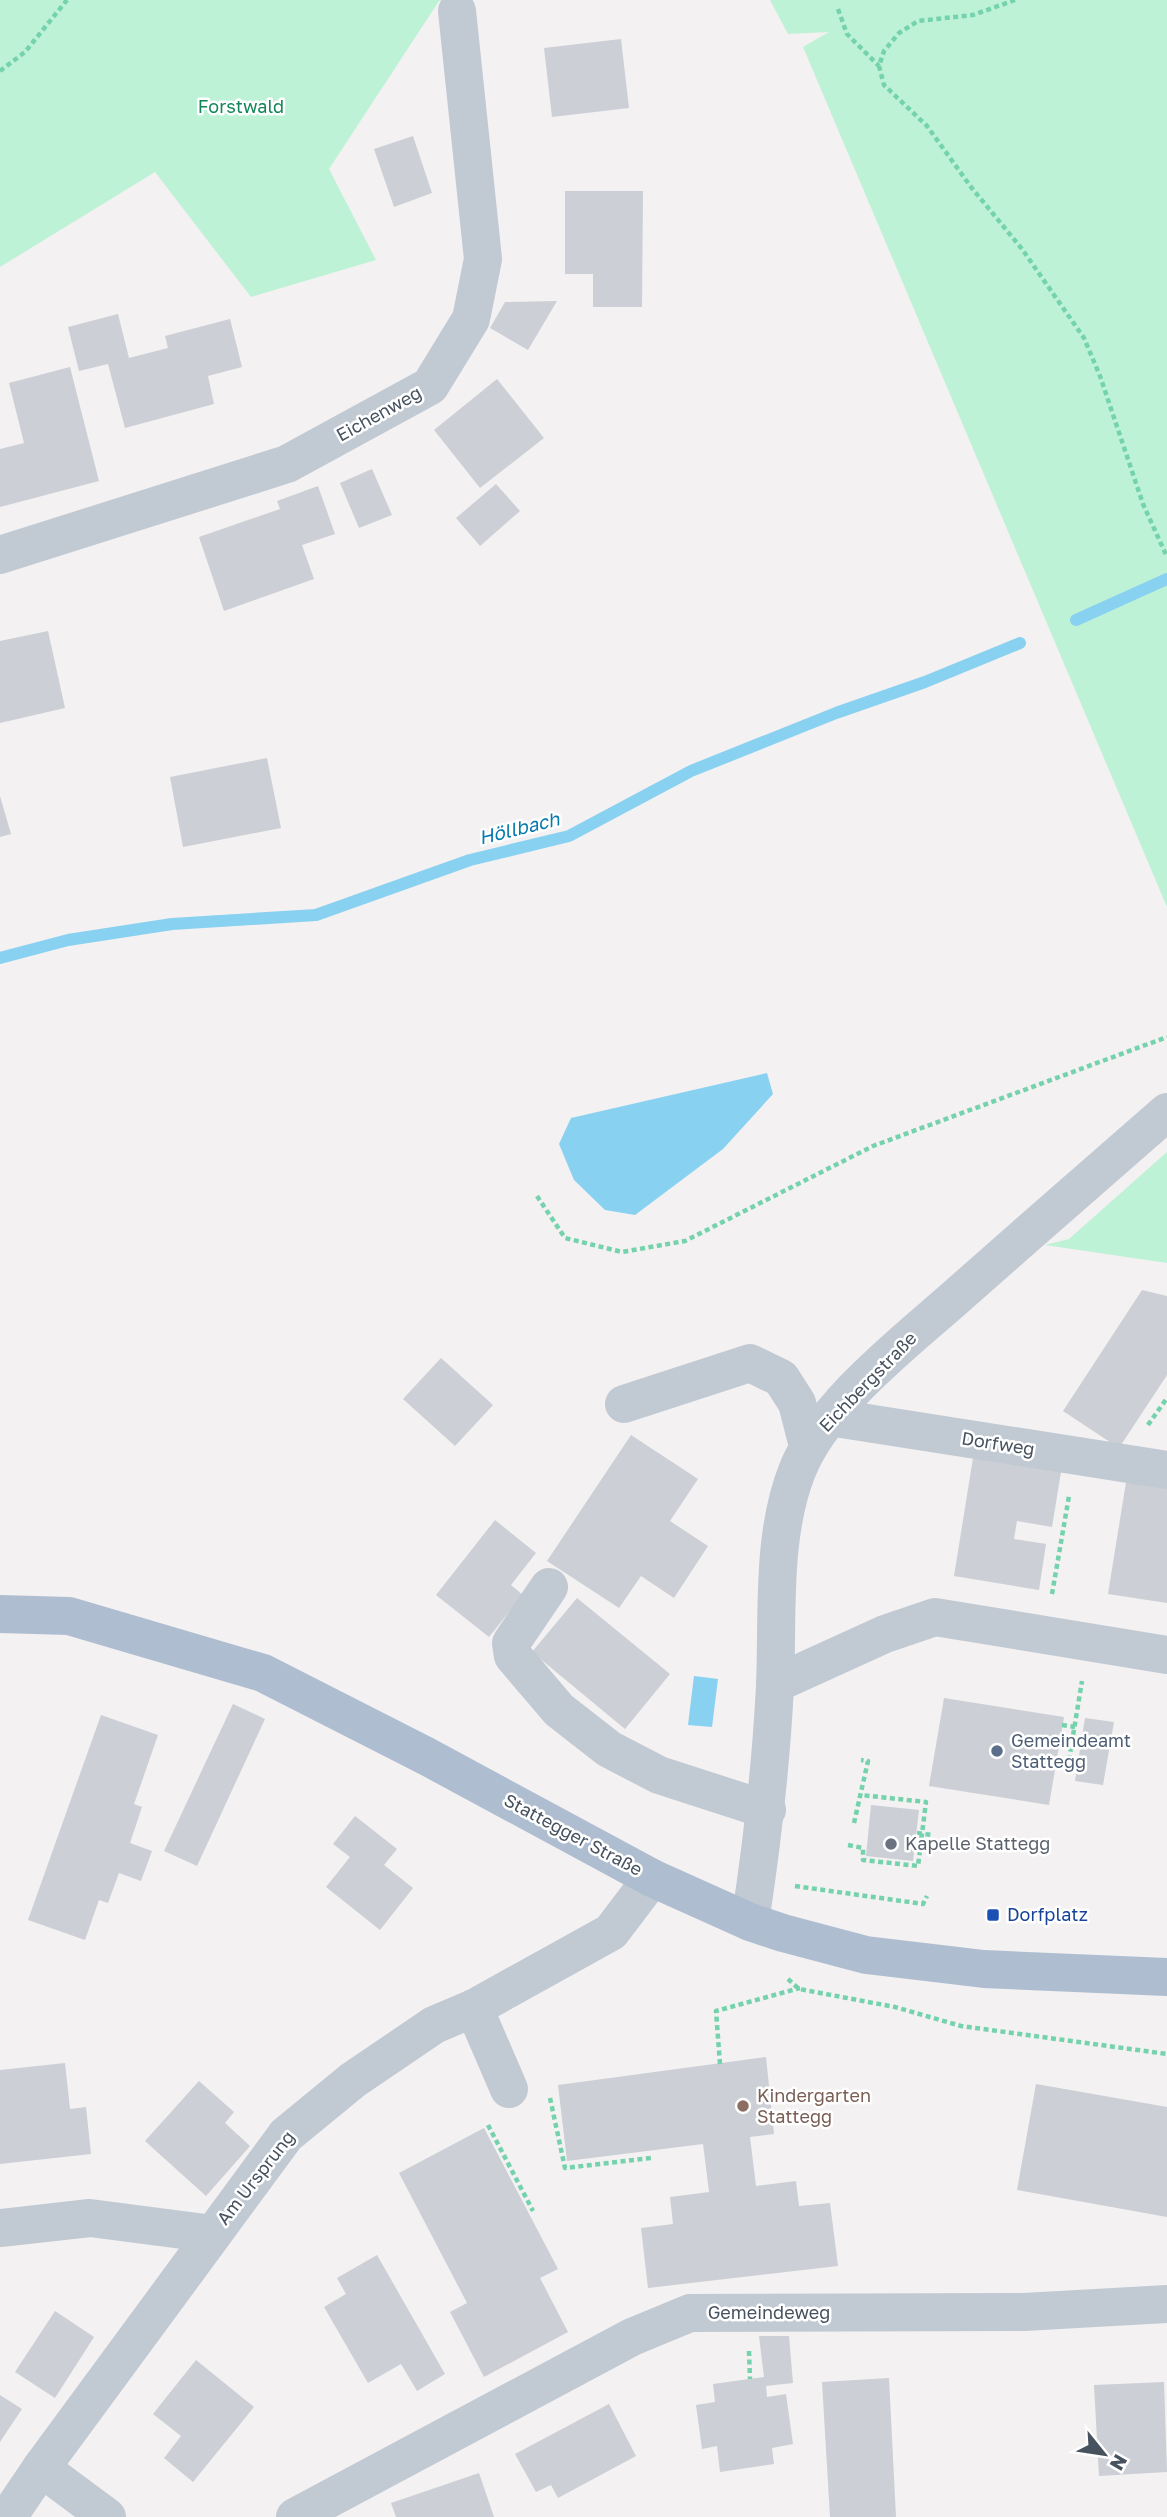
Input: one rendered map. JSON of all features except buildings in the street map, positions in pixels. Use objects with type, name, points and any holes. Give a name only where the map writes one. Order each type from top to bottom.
[{"type":"main road","name":"Stattegger Straße","points":[[0,1614],[69,1616],[263,1672],[426,1755],[652,1878],[750,1922],[808,1941],[866,1955],[984,1969],[1167,1977]]},
{"type":"street","name":"Eichenweg","points":[[0,555],[287,464],[430,386],[471,318],[483,259],[457,11]]},
{"type":"street","name":"Eichbergstraße","points":[[750,1922],[767,1810],[775,1684],[776,1591],[782,1531],[796,1473],[818,1431],[908,1340],[1167,1112]]},
{"type":"street","points":[[624,1404],[750,1363],[781,1378],[818,1431]]},
{"type":"street","name":"Dorfweg","points":[[818,1431],[1076,1457],[1167,1470]]},
{"type":"street","points":[[549,1587],[511,1643],[513,1656],[559,1710],[609,1749],[659,1775],[767,1810]]},
{"type":"street","points":[[775,1684],[885,1634],[935,1617],[1167,1655]]},
{"type":"street","name":"Am Ursprung","points":[[8,2517],[41,2468],[286,2135],[353,2080],[434,2025],[474,2008],[611,1932],[652,1878]]},
{"type":"street","points":[[474,2008],[509,2089]]},
{"type":"street","points":[[0,2228],[90,2218],[212,2234]]},
{"type":"street","name":"Gemeindeweg","points":[[295,2517],[632,2337],[690,2313],[1024,2312],[1167,2304]]},
{"type":"street","points":[[41,2468],[107,2517]]},
{"type":"path","points":[[0,71],[24,52],[67,0]]},
{"type":"path","points":[[879,66],[884,51],[899,33],[918,21],[973,15],[1015,0]]},
{"type":"path","points":[[838,9],[847,34],[879,66],[884,85],[927,126],[971,187],[1022,249],[1084,338],[1100,376],[1143,505],[1167,557]]},
{"type":"path","points":[[537,1196],[565,1238],[622,1252],[685,1241],[873,1146],[1167,1037]]},
{"type":"path","points":[[1054,1579],[1076,1457]]},
{"type":"path","points":[[1069,1760],[1088,1642]]},
{"type":"path","points":[[1062,1725],[1075,1727]]},
{"type":"path","points":[[854,1823],[868,1760],[861,1760]]},
{"type":"path","points":[[848,1845],[863,1848],[863,1860],[918,1866],[919,1833],[926,1802],[861,1795]]},
{"type":"path","points":[[919,1833],[932,1835]]},
{"type":"path","points":[[757,1878],[923,1905],[926,1896]]},
{"type":"path","points":[[720,2064],[716,2011],[799,1989],[808,1941]]},
{"type":"path","points":[[533,2211],[488,2124],[487,2098],[509,2089],[547,2084],[565,2168],[651,2158]]},
{"type":"green space","name":"Forstwald","points":[[0,0],[444,0],[439,1],[329,169],[376,260],[251,297],[155,172],[0,267]]},
{"type":"green space","points":[[770,0],[1167,0],[1167,907],[803,47],[829,32],[788,34]]},
{"type":"green space","points":[[1167,1152],[1167,1263],[1045,1245],[1069,1239]]},
{"type":"water","points":[[767,1073],[773,1094],[723,1149],[635,1215],[605,1210],[574,1180],[559,1144],[571,1118]]},
{"type":"water","points":[[694,1676],[718,1679],[712,1727],[688,1725]]},
{"type":"waterway","name":"Höllbach","points":[[1076,620],[1167,579]]},
{"type":"waterway","name":"Höllbach","points":[[0,958],[68,940],[172,924],[316,915],[470,860],[569,836],[691,771],[1020,643]]},
{"type":"place","name":"Gemeindeamt Stattegg","points":[[997,1751]]},
{"type":"place","name":"Kapelle Stattegg","points":[[891,1844]]},
{"type":"place","name":"Dorfplatz","points":[[993,1915]]},
{"type":"place","name":"Kindergarten Stattegg","points":[[743,2106]]}]
